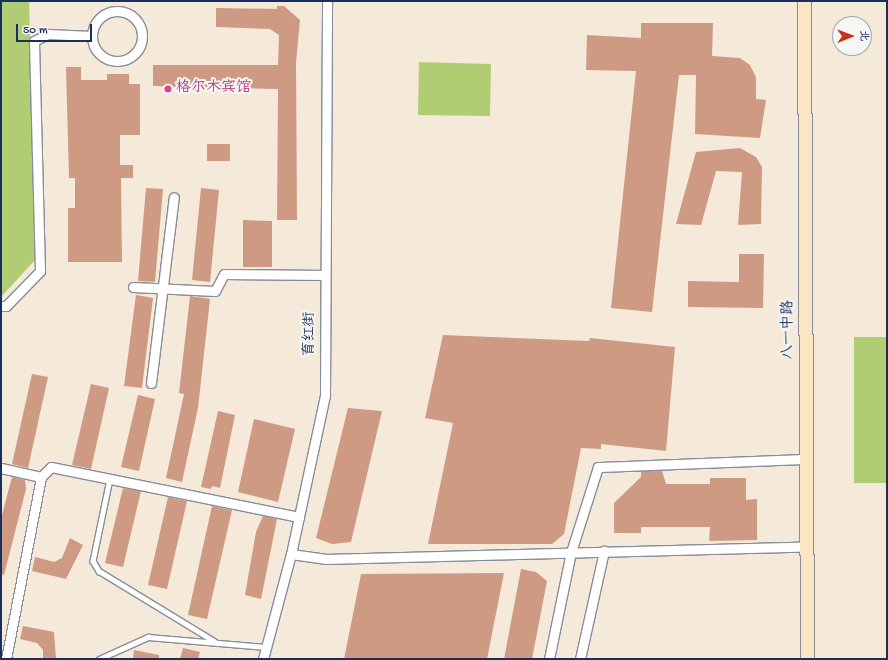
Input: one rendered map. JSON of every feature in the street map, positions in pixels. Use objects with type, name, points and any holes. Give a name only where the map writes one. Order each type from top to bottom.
[{"type":"main road","name":"八一中路","points":[[804,1],[807,659]]},
{"type":"street","points":[[116,1],[116,11]]},
{"type":"street","name":"育红街","points":[[263,659],[292,554],[325,395],[327,1]]},
{"type":"street","points":[[116,11],[131,15],[140,28],[136,52],[121,61],[104,58],[93,45],[92,36],[102,16],[116,11]]},
{"type":"street","points":[[1,306],[6,306],[40,271],[34,41],[48,34],[92,36]]},
{"type":"street","points":[[151,383],[165,286],[174,197]]},
{"type":"street","points":[[133,287],[165,286],[215,291],[224,274],[326,275]]},
{"type":"street","points":[[549,659],[571,552],[598,467],[806,459]]},
{"type":"street","points":[[6,659],[41,476],[51,467],[299,517]]},
{"type":"street","points":[[1,468],[41,476]]},
{"type":"street","points":[[292,554],[325,559],[806,546]]},
{"type":"street","points":[[580,659],[604,551]]},
{"type":"lane","points":[[110,479],[93,561],[99,571],[214,641]]},
{"type":"lane","points":[[99,659],[148,638],[214,641],[266,647]]},
{"type":"green space","points":[[1,1],[29,1],[36,259],[1,297]]},
{"type":"green space","points":[[419,62],[491,64],[490,116],[418,115]]},
{"type":"green space","points":[[854,337],[887,337],[887,483],[854,483]]},
{"type":"building","points":[[277,6],[284,6],[300,20],[296,63],[297,220],[277,220],[278,89],[153,86],[153,65],[278,65],[279,35],[270,29],[216,27],[216,8],[277,9]]},
{"type":"building","points":[[641,23],[713,23],[712,56],[740,58],[750,65],[756,77],[756,99],[766,100],[760,138],[695,134],[696,75],[679,75],[652,312],[611,308],[636,71],[586,70],[587,35],[641,38]]},
{"type":"building","points":[[66,67],[81,67],[81,80],[107,80],[107,74],[129,74],[129,84],[140,84],[140,135],[120,135],[120,165],[133,165],[133,178],[121,178],[122,262],[68,262],[68,208],[75,208],[75,178],[69,178]]},
{"type":"building","points":[[207,144],[230,144],[230,161],[207,161]]},
{"type":"building","points":[[740,148],[756,157],[762,167],[761,224],[738,225],[742,172],[716,171],[701,225],[676,224],[696,152]]},
{"type":"building","points":[[146,188],[163,189],[155,282],[138,281]]},
{"type":"building","points":[[201,188],[219,190],[210,282],[192,280]]},
{"type":"building","points":[[243,220],[272,221],[272,267],[243,267]]},
{"type":"building","points":[[739,254],[764,254],[763,308],[688,307],[688,281],[739,282]]},
{"type":"building","points":[[136,295],[153,298],[142,388],[124,386]]},
{"type":"building","points":[[190,296],[210,299],[198,408],[182,482],[166,478],[184,394],[179,393]]},
{"type":"building","points":[[443,335],[589,341],[590,338],[675,347],[666,451],[601,444],[601,449],[581,448],[564,534],[552,544],[428,544],[453,423],[425,418]]},
{"type":"building","points":[[32,374],[48,377],[28,468],[12,464]]},
{"type":"building","points":[[91,384],[109,388],[91,469],[72,465]]},
{"type":"building","points":[[138,395],[155,399],[139,471],[121,467]]},
{"type":"building","points":[[348,408],[382,411],[351,542],[332,544],[316,538]]},
{"type":"building","points":[[218,411],[235,415],[220,488],[212,486],[211,489],[201,487]]},
{"type":"building","points":[[254,419],[295,429],[278,502],[238,492]]},
{"type":"building","points":[[641,471],[662,471],[666,484],[710,484],[710,478],[746,478],[746,500],[757,499],[757,540],[709,541],[710,527],[641,527],[641,533],[614,533],[614,503],[641,477]]},
{"type":"building","points":[[12,477],[25,480],[26,489],[4,575],[1,574],[1,519]]},
{"type":"building","points":[[123,488],[141,491],[123,567],[105,563]]},
{"type":"building","points":[[168,497],[187,501],[167,589],[148,585]]},
{"type":"building","points":[[212,506],[232,510],[207,619],[188,615]]},
{"type":"building","points":[[263,516],[277,519],[261,599],[245,595],[256,532]]},
{"type":"building","points":[[70,538],[83,545],[66,579],[32,571],[35,557],[54,562],[62,558]]},
{"type":"building","points":[[521,569],[536,572],[547,581],[532,659],[504,659]]},
{"type":"building","points":[[504,573],[487,659],[344,659],[361,574]]},
{"type":"building","points":[[23,626],[54,632],[56,659],[43,659],[43,650],[37,643],[20,639]]},
{"type":"building","points":[[183,648],[200,652],[198,659],[180,659]]},
{"type":"building","points":[[134,650],[159,655],[159,659],[133,659]]},
{"type":"place","name":"格尔木宾馆","points":[[168,89]]}]
